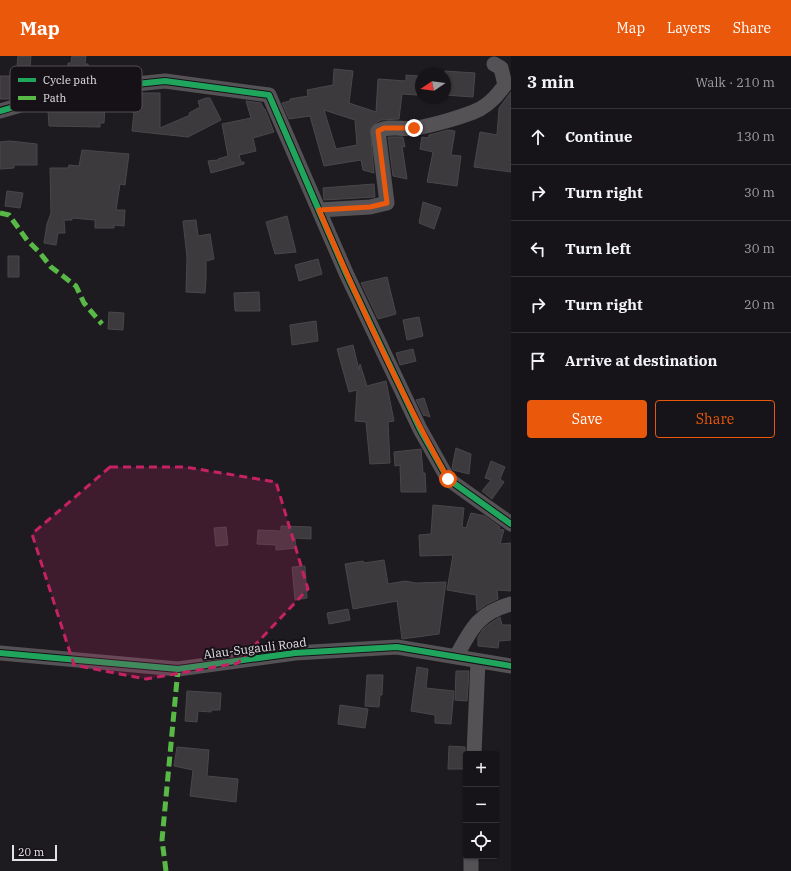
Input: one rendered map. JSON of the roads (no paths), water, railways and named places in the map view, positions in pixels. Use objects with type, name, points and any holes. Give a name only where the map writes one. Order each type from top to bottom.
[{"type":"street","points":[[319,210],[370,207],[387,203],[378,131],[384,128],[414,128],[452,119],[481,108],[497,96],[505,85],[501,68],[494,64]]},
{"type":"street","points":[[142,83],[165,81],[269,95],[346,273],[420,429],[448,479],[511,524]]},
{"type":"street","points":[[0,111],[10,108]]},
{"type":"street","points":[[456,657],[470,631],[478,620],[492,611],[511,604]]},
{"type":"street","name":"Alau-Sugauli Road","points":[[0,653],[178,669],[295,652],[397,647],[511,666]]},
{"type":"street","points":[[474,751],[478,661]]},
{"type":"street","points":[[471,859],[471,871]]}]
